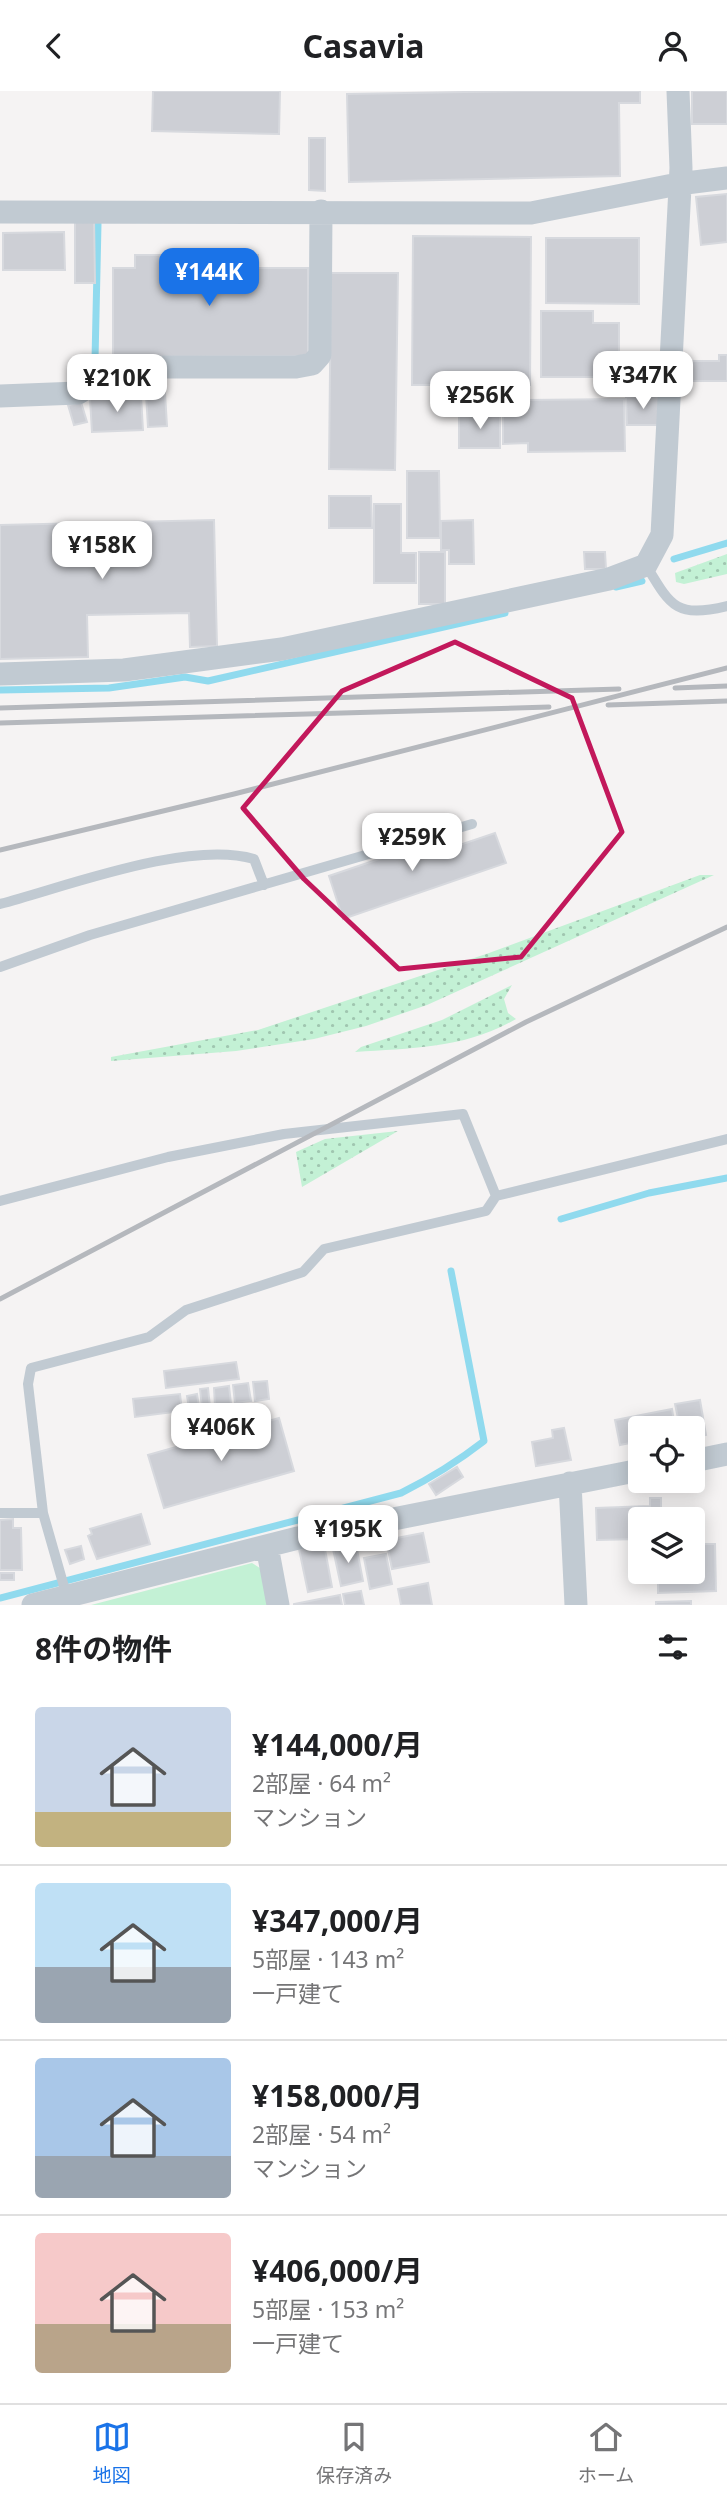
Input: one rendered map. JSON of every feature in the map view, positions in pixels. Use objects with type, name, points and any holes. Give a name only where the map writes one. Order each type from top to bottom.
[{"type":"street","points":[[0,674],[124,670],[282,649],[609,579],[646,565],[662,535],[678,184],[681,167],[678,91]]},
{"type":"street","points":[[0,212],[531,213],[678,184],[727,178]]},
{"type":"street","points":[[0,396],[78,393],[115,371],[131,367],[296,367],[312,364],[320,355],[321,211]]},
{"type":"street","points":[[705,1459],[727,1454]]},
{"type":"street","points":[[33,1605],[267,1546],[628,1472]]},
{"type":"street","points":[[570,1483],[576,1605]]},
{"type":"street","points":[[267,1546],[278,1605]]},
{"type":"lane","points":[[646,565],[667,599],[675,605],[696,613],[727,606]]},
{"type":"lane","points":[[0,967],[262,879],[472,824]]},
{"type":"lane","points":[[0,904],[132,869],[200,855],[234,853],[254,859],[262,879]]},
{"type":"lane","points":[[0,1201],[168,1157],[284,1134],[463,1114],[496,1196]]},
{"type":"lane","points":[[67,1596],[43,1513],[27,1384],[31,1367],[149,1337],[186,1310],[303,1272],[324,1249],[486,1210],[496,1196],[727,1139]]},
{"type":"lane","points":[[0,1513],[43,1513]]},
{"type":"highlighted area","points":[[455,642],[572,698],[622,832],[521,957],[399,969],[304,879],[243,808],[342,691]]},
{"type":"green space","points":[[727,554],[727,574],[684,584],[676,582],[675,573]]},
{"type":"green space","points":[[700,875],[714,875],[427,1005],[366,1026],[314,1039],[236,1051],[111,1061],[111,1057],[258,1030],[489,953]]},
{"type":"green space","points":[[512,985],[504,999],[508,1013],[516,1019],[497,1029],[458,1042],[418,1048],[355,1052],[361,1047],[442,1020]]},
{"type":"green space","points":[[398,1131],[302,1187],[296,1152],[325,1139]]},
{"type":"green space","points":[[252,1563],[263,1570],[271,1605],[91,1605]]},
{"type":"building","points":[[153,91],[280,91],[279,134],[152,131]]},
{"type":"building","points":[[640,91],[640,103],[619,103],[620,176],[349,182],[347,94]]},
{"type":"building","points":[[692,91],[727,91],[727,124],[692,124]]},
{"type":"building","points":[[309,138],[325,138],[325,191],[309,190]]},
{"type":"building","points":[[727,194],[727,242],[701,245],[696,197]]},
{"type":"building","points":[[94,219],[95,283],[75,283],[75,220]]},
{"type":"building","points":[[64,232],[65,270],[3,270],[3,233]]},
{"type":"building","points":[[413,236],[531,237],[530,385],[412,385]]},
{"type":"building","points":[[546,238],[639,238],[639,304],[546,303]]},
{"type":"building","points":[[135,255],[258,255],[258,268],[308,268],[308,356],[113,357],[113,268],[135,268]]},
{"type":"building","points":[[331,273],[398,273],[395,470],[329,469]]},
{"type":"building","points":[[541,311],[593,311],[593,323],[619,323],[619,377],[541,377]]},
{"type":"building","points":[[719,355],[727,355],[727,381],[692,381],[692,361],[719,361]]},
{"type":"building","points":[[165,393],[167,426],[148,427],[146,394]]},
{"type":"building","points":[[141,396],[143,430],[92,432],[90,399]]},
{"type":"building","points":[[659,396],[660,425],[627,425],[626,397]]},
{"type":"building","points":[[624,399],[625,451],[528,452],[528,443],[503,444],[503,406],[527,406],[527,400]]},
{"type":"building","points":[[81,402],[87,422],[74,425],[68,405]]},
{"type":"building","points":[[459,413],[500,413],[500,448],[459,448]]},
{"type":"building","points":[[407,471],[439,471],[440,538],[407,538]]},
{"type":"building","points":[[329,496],[371,496],[372,528],[329,528]]},
{"type":"building","points":[[374,504],[401,504],[401,553],[416,553],[416,583],[374,583]]},
{"type":"building","points":[[214,520],[217,646],[190,647],[189,613],[87,615],[88,657],[0,659],[0,525]]},
{"type":"building","points":[[473,520],[474,564],[449,564],[449,550],[441,550],[441,521]]},
{"type":"building","points":[[419,552],[445,552],[445,604],[419,604]]},
{"type":"building","points":[[584,552],[605,552],[606,569],[585,569]]},
{"type":"building","points":[[495,833],[506,863],[343,919],[329,876],[435,840],[439,852]]},
{"type":"building","points":[[236,1362],[239,1379],[166,1388],[164,1371]]},
{"type":"building","points":[[267,1381],[269,1399],[255,1401],[253,1382]]},
{"type":"building","points":[[248,1383],[251,1401],[235,1403],[233,1385]]},
{"type":"building","points":[[229,1386],[231,1404],[215,1406],[214,1388]]},
{"type":"building","points":[[208,1388],[210,1407],[202,1408],[200,1389]]},
{"type":"building","points":[[180,1394],[182,1411],[135,1417],[133,1399]]},
{"type":"building","points":[[197,1394],[199,1407],[189,1408],[187,1396]]},
{"type":"building","points":[[700,1400],[703,1416],[678,1416],[675,1404]]},
{"type":"building","points":[[672,1409],[673,1416],[636,1416]]},
{"type":"building","points":[[628,1417],[628,1443],[620,1445],[615,1420]]},
{"type":"building","points":[[279,1418],[294,1471],[164,1508],[148,1455]]},
{"type":"building","points":[[564,1428],[571,1460],[536,1466],[532,1442],[553,1438],[552,1430]]},
{"type":"building","points":[[457,1467],[463,1477],[436,1495],[429,1484]]},
{"type":"building","points":[[650,1498],[661,1498],[661,1507],[628,1507],[628,1539],[597,1540],[596,1508],[650,1506]]},
{"type":"building","points":[[141,1514],[150,1544],[97,1559],[88,1536],[92,1534],[90,1529]]},
{"type":"building","points":[[13,1519],[13,1528],[21,1528],[22,1570],[0,1570],[0,1520]]},
{"type":"building","points":[[423,1533],[429,1562],[392,1569],[386,1540]]},
{"type":"building","points":[[324,1544],[332,1587],[308,1592],[299,1549]]},
{"type":"building","points":[[356,1544],[363,1581],[341,1586],[333,1549]]},
{"type":"building","points":[[705,1544],[715,1544],[716,1591],[658,1593],[658,1584],[705,1584]]},
{"type":"building","points":[[81,1546],[84,1559],[70,1564],[65,1550]]},
{"type":"building","points":[[386,1554],[392,1584],[370,1589],[364,1558]]},
{"type":"building","points":[[0,1573],[14,1573],[14,1580],[0,1580]]},
{"type":"building","points":[[428,1583],[432,1605],[401,1605],[398,1589]]},
{"type":"building","points":[[361,1591],[364,1605],[345,1605],[343,1594]]},
{"type":"building","points":[[340,1595],[342,1605],[294,1605],[294,1604]]},
{"type":"building","points":[[691,1601],[691,1605],[656,1605],[656,1602]]},
{"type":"waterway","points":[[86,377],[91,374],[95,360],[98,224]]},
{"type":"waterway","points":[[674,559],[727,543]]},
{"type":"waterway","points":[[616,587],[642,581]]},
{"type":"waterway","points":[[0,690],[109,688],[185,677],[208,681],[505,613]]},
{"type":"waterway","points":[[561,1219],[649,1193],[727,1178]]},
{"type":"waterway","points":[[0,1598],[401,1493],[474,1449],[484,1441],[451,1271]]},
{"type":"railway","points":[[0,850],[234,794],[727,668]]},
{"type":"railway","points":[[675,688],[727,686]]},
{"type":"railway","points":[[0,708],[619,689]]},
{"type":"railway","points":[[608,705],[727,701]]},
{"type":"railway","points":[[0,723],[549,707]]},
{"type":"railway","points":[[0,1299],[526,1022],[727,927]]}]
